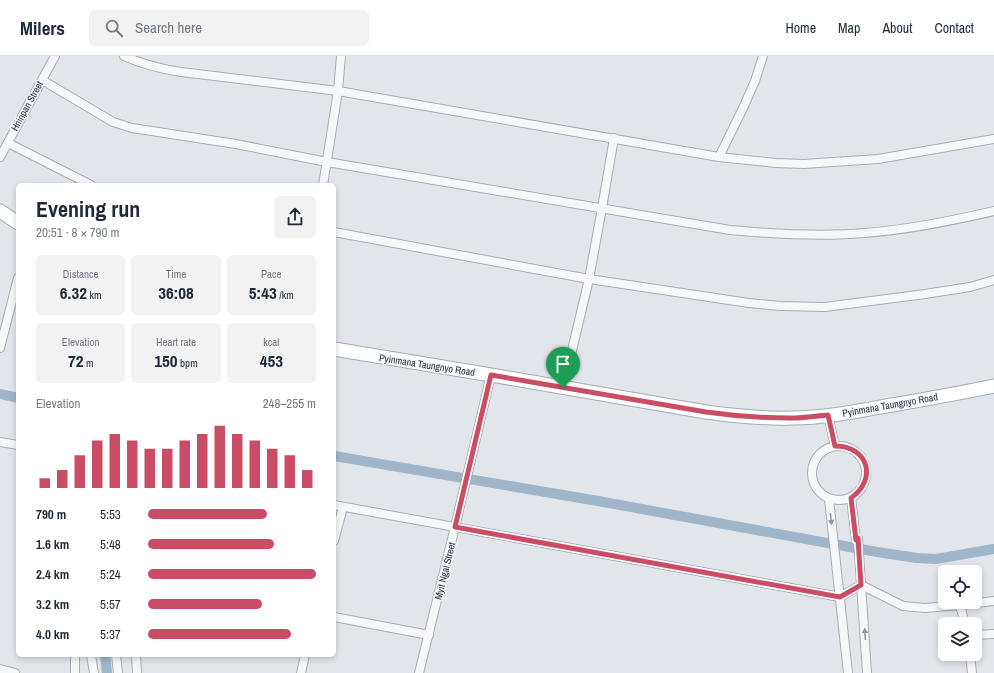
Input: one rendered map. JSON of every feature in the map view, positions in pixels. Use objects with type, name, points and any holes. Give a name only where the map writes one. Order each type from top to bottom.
[{"type":"main road","points":[[0,211],[16,222]]},
{"type":"main road","name":"Pyinmana Taungnyo Road","points":[[336,350],[706,412],[766,418],[793,418],[860,411],[994,386]]},
{"type":"street","name":"Hninpan Street","points":[[0,157],[55,56]]},
{"type":"street","points":[[124,56],[136,62],[156,68],[180,72],[338,91],[719,157],[776,163],[804,164],[878,159],[994,139]]},
{"type":"street","points":[[323,183],[338,91],[341,56]]},
{"type":"street","points":[[719,157],[755,81],[763,56]]},
{"type":"street","points":[[42,80],[113,122],[132,128],[236,144],[327,162],[730,230],[764,233],[833,235],[863,234],[945,222],[994,212]]},
{"type":"street","points":[[563,388],[589,279],[614,138]]},
{"type":"street","points":[[8,143],[87,183]]},
{"type":"street","points":[[336,232],[589,279],[749,303],[781,306],[826,307],[970,287],[994,280]]},
{"type":"street","points":[[0,348],[16,286]]},
{"type":"street","name":"Myit Ngal Street","points":[[419,673],[491,375]]},
{"type":"street","points":[[828,415],[835,446]]},
{"type":"street","points":[[0,442],[16,445]]},
{"type":"street","points":[[844,446],[859,454],[864,461],[866,469],[865,482],[858,493],[851,498],[840,501],[829,499],[821,494],[815,487],[811,470],[814,461],[826,448],[844,446]]},
{"type":"street","points":[[851,498],[857,539],[867,673]]},
{"type":"street","points":[[829,499],[848,673]]},
{"type":"street","points":[[336,505],[840,597],[861,585]]},
{"type":"street","points":[[336,534],[343,507]]},
{"type":"street","points":[[861,585],[904,606],[925,608],[938,607]]},
{"type":"street","points":[[982,602],[994,601]]},
{"type":"street","points":[[336,617],[429,635]]},
{"type":"street","points":[[982,635],[994,634]]},
{"type":"street","points":[[75,657],[75,673]]},
{"type":"street","points":[[91,657],[94,673]]},
{"type":"street","points":[[116,657],[118,673]]},
{"type":"street","points":[[136,657],[137,673]]},
{"type":"street","points":[[301,673],[305,657]]},
{"type":"street","points":[[971,661],[972,673]]},
{"type":"street","points":[[0,669],[15,673]]},
{"type":"waterway","points":[[0,394],[16,398]]},
{"type":"waterway","points":[[336,456],[917,558],[936,559],[994,549]]},
{"type":"waterway","points":[[105,657],[107,673]]},
{"type":"route","points":[[491,375],[563,388],[736,416],[793,418],[828,415],[835,446],[844,446],[859,454],[864,461],[866,469],[866,478],[863,486],[858,493],[851,498],[856,540],[858,538],[861,585],[840,597],[455,527],[491,375]]}]
